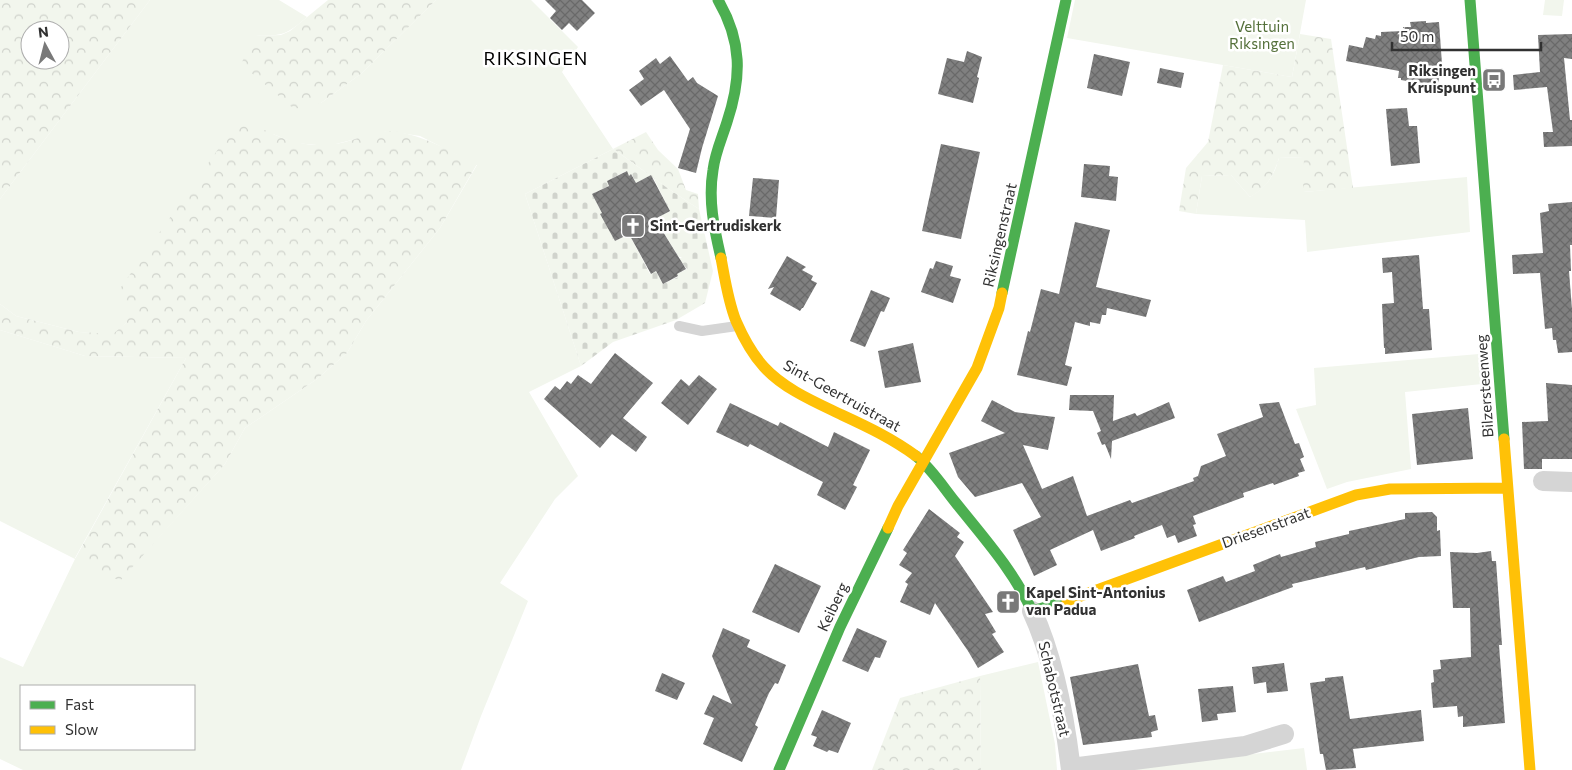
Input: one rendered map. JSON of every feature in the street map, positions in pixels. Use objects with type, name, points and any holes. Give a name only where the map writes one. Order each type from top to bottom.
[{"type":"street","name":"Sint-Geertruistraat","points":[[718,0],[725,11],[738,47],[738,72],[729,116],[718,147],[710,190],[728,294],[738,326],[754,355],[767,370],[786,385],[895,442],[923,461],[1003,563],[1028,600],[1032,610]]},
{"type":"street","name":"Riksingenstraat","points":[[923,461],[976,368],[999,308],[1066,0]]},
{"type":"street","name":"Bilzersteenweg","points":[[1470,0],[1530,770]]},
{"type":"street","name":"Keiberg","points":[[779,770],[840,627],[898,506],[923,461]]},
{"type":"street","points":[[1544,481],[1572,482]]},
{"type":"street","name":"Driesenstraat","points":[[1032,610],[1061,603],[1356,495],[1390,489],[1508,488]]},
{"type":"street","name":"Schabotstraat","points":[[1032,610],[1041,629],[1059,698],[1071,769]]},
{"type":"street","points":[[1071,769],[1245,746],[1284,734]]},
{"type":"lane","points":[[679,326],[702,331],[738,326]]},
{"type":"green space","points":[[0,0],[150,0],[0,199]]},
{"type":"green space","points":[[150,0],[279,0],[307,17],[294,28],[284,33],[255,36],[321,103],[362,73],[436,0],[531,0],[578,47],[562,72],[613,149],[525,194],[581,366],[529,392],[578,476],[555,499],[500,583],[528,601],[461,770],[23,770],[0,759],[0,657],[23,667],[75,559],[0,521],[0,330],[85,356],[186,358],[75,558],[120,580],[225,464],[245,428],[317,379],[347,353],[366,321],[440,228],[477,165],[420,136],[387,131],[328,146],[295,143],[273,134],[127,322],[113,335],[79,332],[16,316],[0,304],[0,199]]},
{"type":"green space","points":[[328,0],[436,0],[362,73],[321,103],[294,109],[241,64],[255,36],[281,35],[290,31]]},
{"type":"green space","name":"Velttuin Riksingen","points":[[1075,0],[1306,0],[1292,77],[1067,38]]},
{"type":"green space","points":[[1545,0],[1564,0],[1562,16],[1543,15]]},
{"type":"green space","points":[[1300,34],[1331,39],[1353,188],[1303,192],[1304,157],[1279,158],[1269,180],[1250,197],[1231,175],[1202,176],[1196,214],[1179,211],[1186,168],[1208,142],[1223,65],[1292,77]]},
{"type":"green space","points":[[240,118],[278,136],[303,144],[330,145],[374,133],[385,131],[401,132],[434,143],[477,164],[440,228],[366,321],[347,353],[317,379],[245,428],[225,464],[120,581],[75,559],[186,358],[85,356],[0,330],[0,304],[16,316],[79,332],[113,334],[127,322],[119,290]]},
{"type":"green space","points":[[646,132],[658,150],[678,169],[686,190],[698,194],[699,209],[613,149]]},
{"type":"green space","points":[[613,149],[650,176],[636,183],[632,175],[629,176],[626,171],[607,181],[609,186],[592,194],[615,241],[629,234],[650,274],[656,271],[663,284],[678,277],[677,274],[687,269],[679,259],[682,257],[679,257],[655,219],[670,211],[653,178],[699,209],[713,271],[705,303],[676,320],[613,342],[581,366],[525,194]]},
{"type":"green space","points":[[1304,157],[1304,192],[1467,177],[1470,232],[1307,252],[1305,220],[1196,214],[1202,176],[1231,175],[1250,197],[1269,180],[1279,158]]},
{"type":"green space","points":[[1479,354],[1482,384],[1405,392],[1411,469],[1347,482],[1327,489],[1296,409],[1316,405],[1314,368]]},
{"type":"green space","points":[[1038,662],[1055,744],[1057,770],[981,770],[980,676]]},
{"type":"green space","points":[[980,676],[981,770],[872,770],[900,698]]},
{"type":"green space","points":[[1304,748],[1307,770],[1116,770]]},
{"type":"building","points":[[545,0],[582,0],[595,13],[577,31],[569,23],[562,30],[550,18],[556,11]]},
{"type":"building","points":[[1426,21],[1426,23],[1439,22],[1442,64],[1446,70],[1440,74],[1438,83],[1424,84],[1401,80],[1401,78],[1398,78],[1399,71],[1346,61],[1349,45],[1363,48],[1366,37],[1375,39],[1376,35],[1381,36],[1381,32],[1403,31],[1403,27],[1411,27],[1410,22]]},
{"type":"building","points":[[1572,34],[1572,59],[1564,58],[1570,120],[1572,120],[1572,146],[1544,147],[1543,132],[1553,132],[1547,87],[1514,90],[1513,75],[1540,72],[1538,35]]},
{"type":"building","points":[[967,51],[982,57],[973,103],[938,94],[947,58],[964,62]]},
{"type":"building","points":[[1094,54],[1130,62],[1122,96],[1087,88]]},
{"type":"building","points":[[670,56],[688,81],[693,77],[697,83],[718,96],[696,173],[678,168],[690,129],[664,90],[641,106],[629,90],[644,79],[639,71],[656,58],[660,64]]},
{"type":"building","points":[[1160,68],[1184,73],[1181,88],[1157,83]]},
{"type":"building","points":[[1407,108],[1409,126],[1417,126],[1420,163],[1391,166],[1386,109]]},
{"type":"building","points":[[941,144],[980,152],[961,239],[922,231]]},
{"type":"building","points":[[1084,164],[1110,166],[1109,176],[1118,177],[1116,201],[1081,197]]},
{"type":"building","name":"Sint-Gertrudiskerk","points":[[627,171],[636,183],[651,175],[670,211],[655,219],[686,269],[663,284],[656,271],[651,274],[629,234],[615,241],[600,214],[602,213],[592,194],[609,186],[607,181]]},
{"type":"building","points":[[753,178],[779,180],[776,218],[749,216]]},
{"type":"building","points":[[1572,202],[1571,271],[1569,271],[1572,309],[1572,352],[1558,353],[1556,340],[1553,340],[1552,328],[1545,329],[1540,273],[1513,274],[1512,255],[1543,253],[1540,213],[1549,211],[1548,204]]},
{"type":"building","points":[[1075,222],[1110,230],[1096,287],[1151,300],[1146,317],[1107,308],[1106,315],[1102,315],[1100,324],[1090,322],[1090,326],[1075,322],[1065,365],[1072,367],[1067,386],[1017,375],[1041,289],[1059,294]]},
{"type":"building","points":[[1419,255],[1423,309],[1429,309],[1432,350],[1385,354],[1382,304],[1394,303],[1392,272],[1383,273],[1382,258]]},
{"type":"building","points":[[787,256],[806,267],[802,270],[813,276],[811,280],[817,283],[800,311],[770,294],[774,287],[768,289]]},
{"type":"building","points":[[936,261],[953,266],[950,276],[961,279],[953,303],[921,292],[930,268],[933,269]]},
{"type":"building","points":[[871,290],[890,298],[884,312],[881,311],[865,347],[850,341]]},
{"type":"building","points":[[913,343],[921,382],[885,388],[878,351]]},
{"type":"building","points":[[615,353],[653,383],[623,418],[647,437],[636,452],[612,434],[600,448],[544,399],[555,386],[560,390],[567,381],[571,384],[578,375],[591,384]]},
{"type":"building","points":[[699,375],[717,389],[688,425],[661,403],[681,379],[689,386]]},
{"type":"building","points":[[1546,383],[1572,385],[1572,459],[1542,459],[1542,469],[1524,469],[1522,422],[1548,421]]},
{"type":"building","points":[[1070,395],[1114,395],[1113,421],[1135,413],[1137,416],[1169,402],[1175,418],[1112,441],[1111,459],[1105,444],[1102,445],[1097,433],[1101,431],[1093,411],[1069,410]]},
{"type":"building","points":[[992,400],[1015,412],[1055,417],[1048,450],[1023,445],[1042,489],[1073,476],[1087,516],[1130,500],[1132,503],[1194,481],[1193,478],[1198,476],[1201,466],[1226,456],[1217,434],[1263,417],[1259,404],[1279,402],[1295,444],[1299,443],[1304,457],[1300,459],[1305,471],[1298,473],[1299,476],[1274,485],[1273,483],[1243,493],[1244,497],[1193,516],[1196,524],[1193,525],[1197,536],[1178,543],[1175,535],[1167,538],[1162,525],[1101,551],[1093,530],[1050,550],[1057,565],[1034,576],[1013,530],[1041,517],[1022,483],[975,497],[958,477],[949,453],[1005,433],[981,421]]},
{"type":"building","points":[[730,403],[778,426],[780,422],[828,447],[834,432],[870,450],[853,485],[857,487],[845,510],[817,495],[823,482],[750,444],[748,447],[716,432]]},
{"type":"building","points":[[1468,408],[1473,459],[1417,465],[1412,414]]},
{"type":"building","points":[[929,509],[960,533],[957,537],[964,542],[955,556],[993,612],[985,614],[996,632],[992,634],[1004,652],[978,668],[935,603],[930,615],[900,602],[908,584],[905,582],[912,573],[899,565],[907,553],[903,550]]},
{"type":"building","points":[[1432,512],[1437,517],[1437,531],[1440,530],[1441,556],[1419,557],[1366,570],[1365,567],[1292,584],[1293,587],[1199,622],[1187,590],[1223,576],[1226,582],[1255,571],[1253,565],[1280,554],[1281,557],[1316,547],[1315,542],[1349,534],[1349,531],[1405,519],[1405,513]]},
{"type":"building","points":[[1491,551],[1492,561],[1496,561],[1502,645],[1499,645],[1505,723],[1463,727],[1463,716],[1458,717],[1457,706],[1433,708],[1431,683],[1434,682],[1433,670],[1441,669],[1440,660],[1471,657],[1470,608],[1453,608],[1450,552],[1477,553]]},
{"type":"building","points":[[775,564],[821,586],[799,633],[752,612]]},
{"type":"building","points":[[723,628],[750,640],[747,647],[786,665],[778,684],[775,683],[769,693],[755,725],[758,727],[742,762],[703,744],[714,718],[704,714],[713,695],[732,704],[712,656]]},
{"type":"building","points":[[857,628],[887,641],[880,658],[875,657],[868,672],[842,661]]},
{"type":"building","points":[[1284,663],[1288,691],[1267,693],[1266,682],[1254,684],[1252,667]]},
{"type":"building","points":[[1138,664],[1149,716],[1155,715],[1158,730],[1151,732],[1152,737],[1083,745],[1070,677]]},
{"type":"building","points":[[662,673],[685,683],[677,700],[655,691]]},
{"type":"building","points":[[1343,676],[1350,719],[1421,710],[1424,741],[1353,749],[1356,768],[1326,770],[1323,754],[1320,754],[1310,683],[1325,681],[1325,678]]},
{"type":"building","points":[[1233,686],[1236,712],[1217,714],[1218,720],[1202,722],[1198,689]]},
{"type":"building","points":[[822,710],[851,723],[838,753],[829,750],[827,752],[813,746],[817,737],[811,735]]},
{"type":"traffic: fast","points":[[718,0],[732,30],[737,59],[737,74],[732,106],[715,158],[711,192],[712,214],[721,258]]},
{"type":"traffic: fast","points":[[1002,293],[1066,0]]},
{"type":"traffic: fast","points":[[1470,0],[1504,439]]},
{"type":"traffic: fast","points":[[916,456],[932,472],[997,555],[1016,582],[1032,611],[1067,601]]},
{"type":"traffic: fast","points":[[779,770],[840,627],[888,528]]},
{"type":"traffic: slow","points":[[721,258],[736,321],[748,345],[764,367],[781,382],[800,394],[880,434],[916,456]]},
{"type":"traffic: slow","points":[[888,528],[898,506],[977,368],[999,308],[1002,293]]},
{"type":"traffic: slow","points":[[1504,439],[1530,770]]},
{"type":"traffic: slow","points":[[1067,601],[1356,495],[1390,489],[1507,488]]},
{"type":"place","name":"Riksingen Kruispunt","points":[[1494,80]]},
{"type":"place","name":"Sint-Gertrudiskerk","points":[[633,226]]},
{"type":"place","name":"Kapel Sint-Antonius van Padua","points":[[1008,602]]},
{"type":"district","name":"RIKSINGEN","points":[[536,59]]}]
